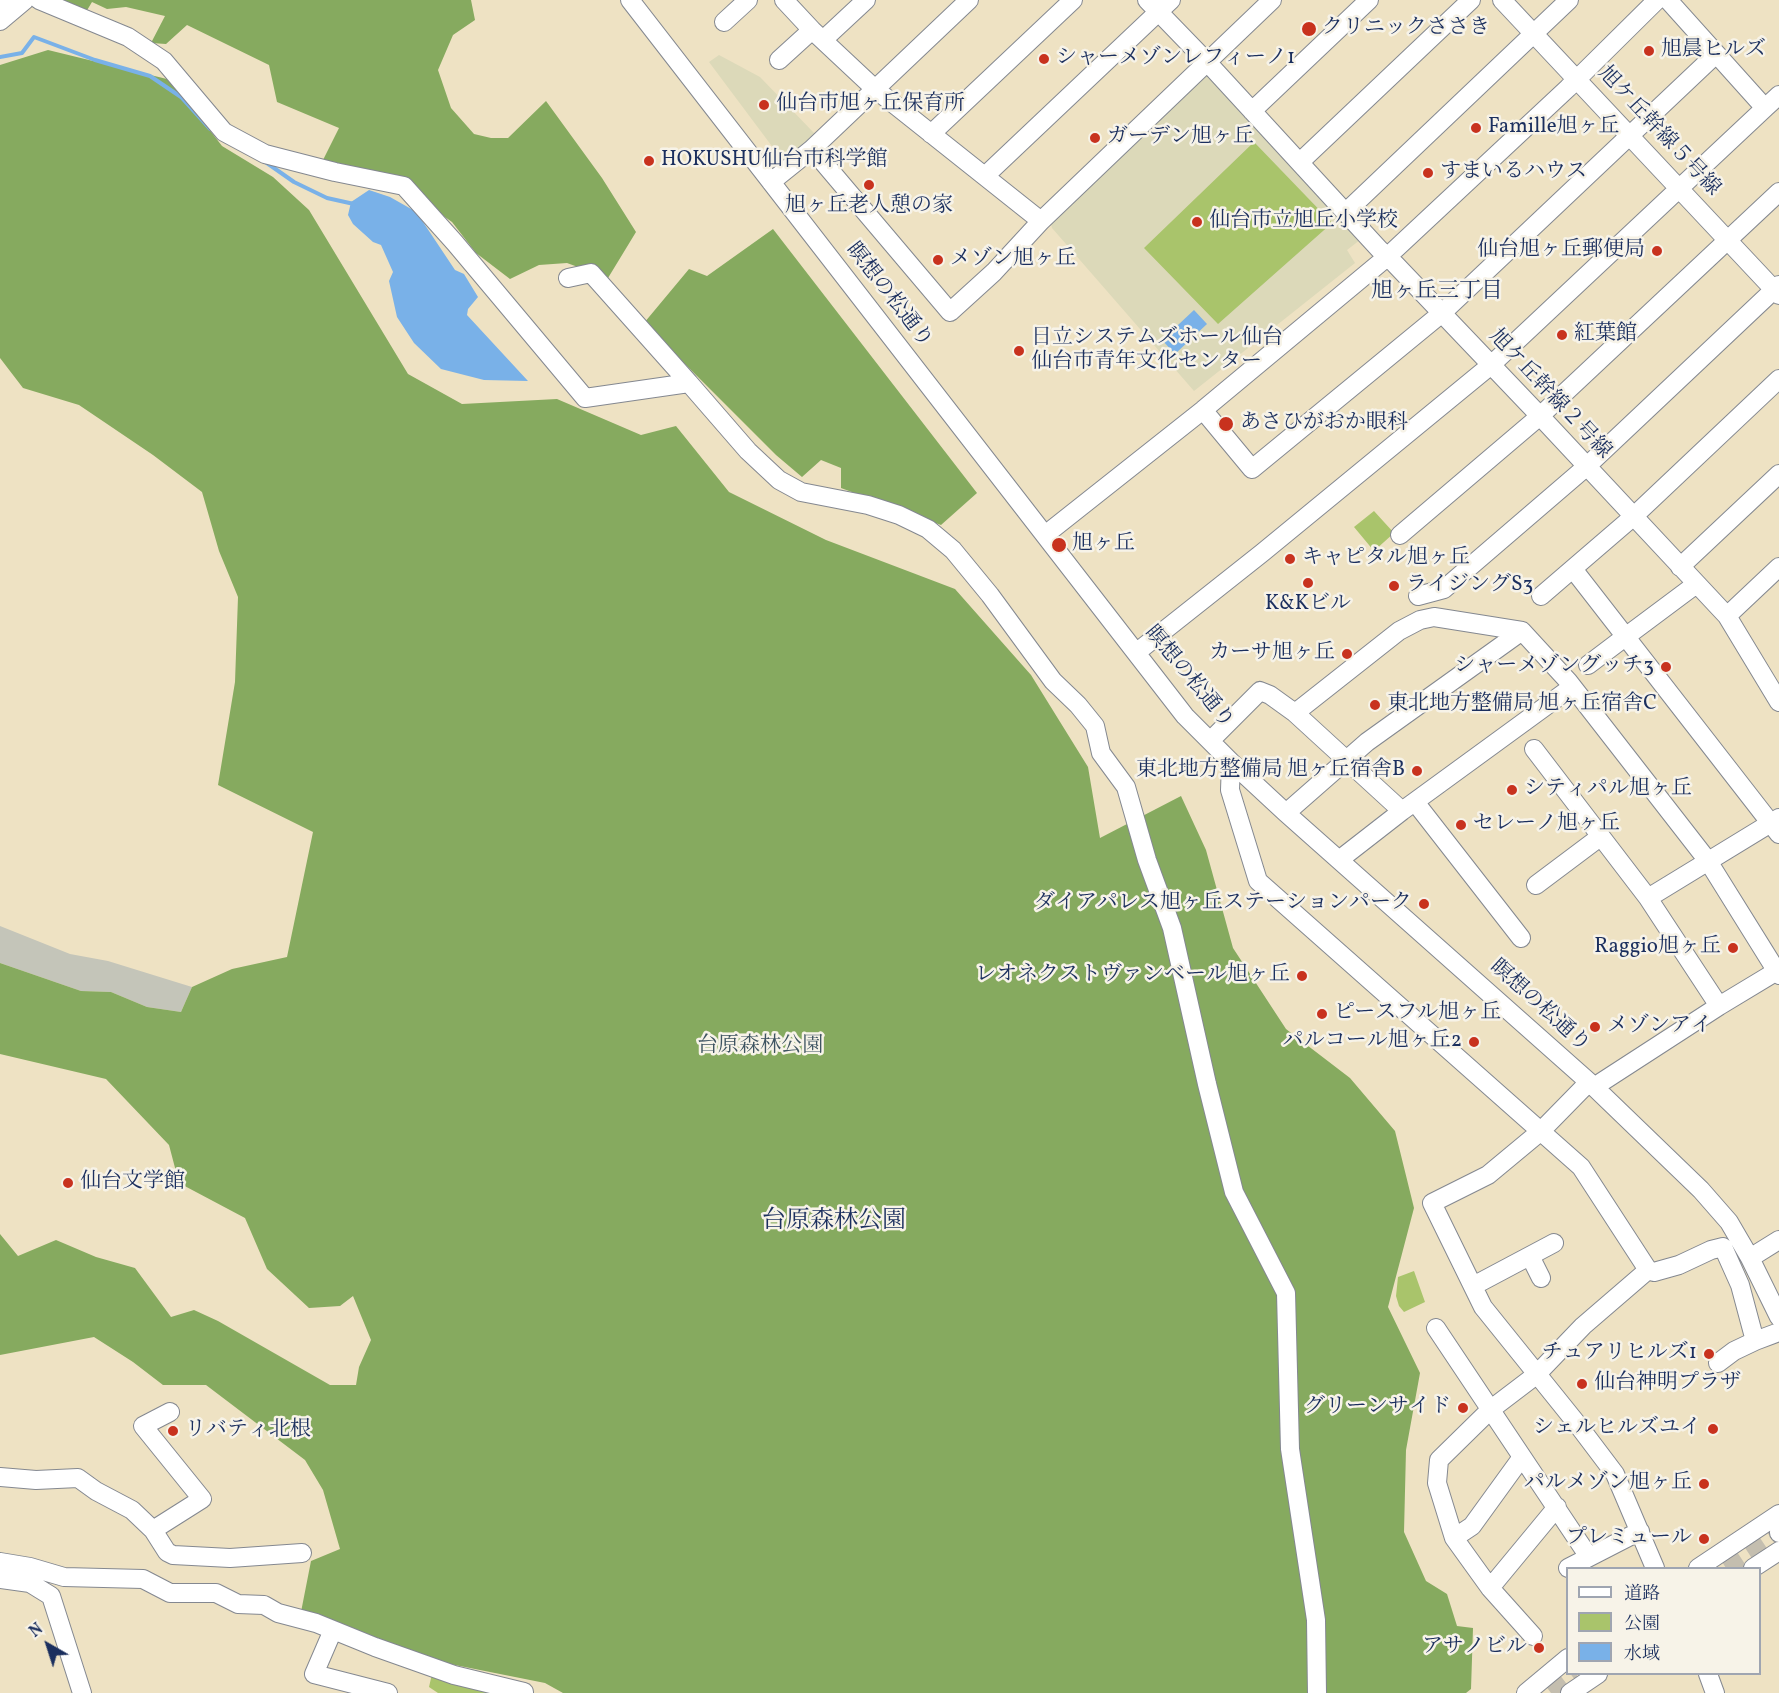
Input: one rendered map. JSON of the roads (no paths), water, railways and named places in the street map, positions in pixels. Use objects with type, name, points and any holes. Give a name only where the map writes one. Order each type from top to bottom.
[{"type":"street","points":[[0,3],[4,0]]},
{"type":"street","points":[[0,21],[25,0]]},
{"type":"street","points":[[39,0],[128,38],[164,61],[224,132],[265,154],[335,172],[404,186],[585,398],[689,383]]},
{"type":"street","name":"瞑想の松通り","points":[[630,0],[1185,716],[1286,813],[1592,1084],[1701,1190],[1729,1222],[1750,1258],[1779,1317]]},
{"type":"street","points":[[724,22],[747,0]]},
{"type":"street","points":[[784,0],[875,89],[1041,220]]},
{"type":"street","points":[[779,60],[866,0]]},
{"type":"street","points":[[771,182],[812,148],[969,0]]},
{"type":"street","points":[[931,134],[1073,0]]},
{"type":"street","points":[[812,148],[950,312],[994,272],[1041,220],[1272,0]]},
{"type":"street","points":[[1252,111],[1369,0]]},
{"type":"street","points":[[1300,162],[1471,0]]},
{"type":"street","name":"旭ケ丘幹線５号線","points":[[1502,0],[1728,241],[1777,290]]},
{"type":"street","points":[[1346,212],[1569,0]]},
{"type":"street","points":[[1045,535],[1203,410],[1387,257],[1577,79],[1657,0]]},
{"type":"street","points":[[1137,652],[1262,553],[1491,365],[1772,102],[1716,54],[1668,0]]},
{"type":"street","points":[[986,175],[1159,4]]},
{"type":"street","name":"旭ケ丘幹線２号線","points":[[1159,4],[1208,63],[1387,257],[1634,516],[1695,585],[1727,616],[1779,702]]},
{"type":"street","points":[[1203,410],[1252,469],[1442,313],[1716,54]]},
{"type":"street","points":[[1400,535],[1540,416],[1779,192]]},
{"type":"street","points":[[568,278],[591,273],[748,451],[779,480],[801,492],[868,505],[899,515],[928,530],[955,549],[1095,726],[1101,753],[1125,788],[1147,860],[1172,928],[1234,1192],[1286,1293],[1290,1449],[1316,1620],[1317,1693]]},
{"type":"street","points":[[1418,596],[1444,589],[1586,467],[1777,290]]},
{"type":"street","points":[[1541,596],[1634,516],[1779,379]]},
{"type":"street","points":[[1680,567],[1779,474]]},
{"type":"street","points":[[1573,569],[1777,824],[1708,861],[1648,898]]},
{"type":"street","points":[[1727,616],[1778,569]]},
{"type":"street","points":[[1588,665],[1695,585]]},
{"type":"street","points":[[1295,713],[1399,631],[1420,620],[1434,617],[1522,631],[1572,687],[1708,861],[1778,973],[1719,1006],[1592,1084],[1488,1175],[1432,1203],[1483,1307],[1615,1474],[1654,1567]]},
{"type":"street","points":[[1286,813],[1366,742],[1522,631]]},
{"type":"street","points":[[1339,860],[1572,687]]},
{"type":"street","points":[[1210,741],[1260,691],[1270,695],[1295,713],[1346,760],[1409,806],[1521,938]]},
{"type":"street","points":[[1534,749],[1648,898],[1719,1006]]},
{"type":"street","points":[[1231,762],[1230,790],[1258,881],[1581,1167],[1648,1270],[1654,1272],[1679,1265],[1723,1247],[1740,1285],[1755,1341]]},
{"type":"street","points":[[1536,885],[1600,837]]},
{"type":"street","points":[[1750,1258],[1779,1240]]},
{"type":"street","points":[[1473,1286],[1554,1243]]},
{"type":"street","points":[[1530,1256],[1541,1278]]},
{"type":"street","points":[[1533,1636],[1490,1588],[1454,1538],[1437,1484],[1439,1460],[1490,1410],[1536,1374],[1582,1326],[1648,1270]]},
{"type":"street","points":[[1436,1328],[1589,1557]]},
{"type":"street","points":[[1718,1363],[1734,1351],[1779,1332]]},
{"type":"street","points":[[153,1530],[202,1499],[143,1426],[170,1412]]},
{"type":"street","points":[[1454,1538],[1472,1526],[1522,1457]]},
{"type":"street","points":[[0,1477],[25,1480],[78,1478],[101,1494],[126,1505],[153,1530],[163,1547],[173,1555],[230,1558],[302,1553]]},
{"type":"street","points":[[1490,1588],[1557,1508]]},
{"type":"street","points":[[1701,1567],[1779,1514]]},
{"type":"street","points":[[1571,1567],[1640,1531]]},
{"type":"street","points":[[1742,1539],[1756,1567],[1779,1551]]},
{"type":"street","points":[[0,1562],[30,1567],[64,1577],[143,1580],[170,1593],[216,1593],[238,1604],[264,1605],[278,1613],[316,1623],[454,1675],[524,1692]]},
{"type":"street","points":[[0,1579],[30,1583],[51,1596],[82,1693]]},
{"type":"street","points":[[333,1630],[314,1674],[388,1693]]},
{"type":"street","points":[[1526,1693],[1566,1660]]},
{"type":"street","points":[[1548,1673],[1563,1693]]},
{"type":"street","points":[[1570,1693],[1597,1675]]},
{"type":"street","points":[[1708,1675],[1715,1693]]},
{"type":"water","points":[[369,190],[422,212],[421,219],[455,270],[464,274],[478,297],[468,309],[467,315],[528,381],[484,380],[441,369],[414,343],[397,317],[389,281],[393,272],[381,245],[373,242],[353,224],[348,215],[351,202]]},
{"type":"water","points":[[1194,310],[1207,324],[1175,354],[1162,340]]},
{"type":"waterway","points":[[0,57],[22,53],[34,37],[95,60],[150,76],[181,97],[210,129]]},
{"type":"waterway","points":[[264,161],[294,182],[327,198],[354,204]]},
{"type":"tunnel","points":[[1728,1567],[1779,1533]]},
{"type":"tunnel","points":[[1551,1693],[1575,1675]]},
{"type":"place","name":"クリニックささき","points":[[1309,29]]},
{"type":"place","name":"旭晨ヒルズ","points":[[1649,51]]},
{"type":"place","name":"シャーメゾンレフィーノ1","points":[[1044,59]]},
{"type":"place","name":"仙台市旭ヶ丘保育所","points":[[764,105]]},
{"type":"place","name":"Famille旭ヶ丘","points":[[1476,128]]},
{"type":"place","name":"ガーデン旭ヶ丘","points":[[1095,138]]},
{"type":"place","name":"HOKUSHU仙台市科学館","points":[[649,161]]},
{"type":"place","name":"すまいるハウス","points":[[1428,173]]},
{"type":"place","name":"旭ヶ丘老人憩の家","points":[[869,185]]},
{"type":"place","name":"仙台市立旭丘小学校","points":[[1197,222]]},
{"type":"place","name":"仙台旭ヶ丘郵便局","points":[[1657,251]]},
{"type":"place","name":"メゾン旭ヶ丘","points":[[938,260]]},
{"type":"place","name":"紅葉館","points":[[1562,335]]},
{"type":"place","name":"日立システムズホール仙台 仙台市青年文化センター","points":[[1019,351]]},
{"type":"place","name":"あさひがおか眼科","points":[[1226,424]]},
{"type":"place","name":"旭ヶ丘","points":[[1059,545]]},
{"type":"place","name":"キャピタル旭ヶ丘","points":[[1290,559]]},
{"type":"place","name":"K&Kビル","points":[[1308,583]]},
{"type":"place","name":"ライジングS3","points":[[1394,586]]},
{"type":"place","name":"カーサ旭ヶ丘","points":[[1347,654]]},
{"type":"place","name":"シャーメゾングッチ3","points":[[1666,667]]},
{"type":"place","name":"東北地方整備局 旭ヶ丘宿舎C","points":[[1375,705]]},
{"type":"place","name":"東北地方整備局 旭ヶ丘宿舎B","points":[[1417,771]]},
{"type":"place","name":"シティパル旭ヶ丘","points":[[1512,790]]},
{"type":"place","name":"セレーノ旭ヶ丘","points":[[1461,825]]},
{"type":"place","name":"ダイアパレス旭ヶ丘ステーションパーク","points":[[1424,904]]},
{"type":"place","name":"Raggio旭ヶ丘","points":[[1733,948]]},
{"type":"place","name":"レオネクストヴァンベール旭ヶ丘","points":[[1302,976]]},
{"type":"place","name":"ピースフル旭ヶ丘","points":[[1322,1014]]},
{"type":"place","name":"メゾンアイ","points":[[1595,1027]]},
{"type":"place","name":"パルコール旭ヶ丘2","points":[[1474,1042]]},
{"type":"place","name":"仙台文学館","points":[[68,1183]]},
{"type":"place","name":"チュアリヒルズ1","points":[[1709,1354]]},
{"type":"place","name":"仙台神明プラザ","points":[[1582,1384]]},
{"type":"place","name":"グリーンサイド","points":[[1463,1408]]},
{"type":"place","name":"シェルヒルズユイ","points":[[1713,1429]]},
{"type":"place","name":"リバティ北根","points":[[173,1431]]},
{"type":"place","name":"パルメゾン旭ヶ丘","points":[[1704,1484]]},
{"type":"place","name":"プレミュール","points":[[1704,1539]]},
{"type":"place","name":"アサノビル","points":[[1539,1648]]},
{"type":"district","name":"旭ヶ丘三丁目","points":[[1437,293]]},
{"type":"district","name":"台原森林公園","points":[[834,1223]]}]
